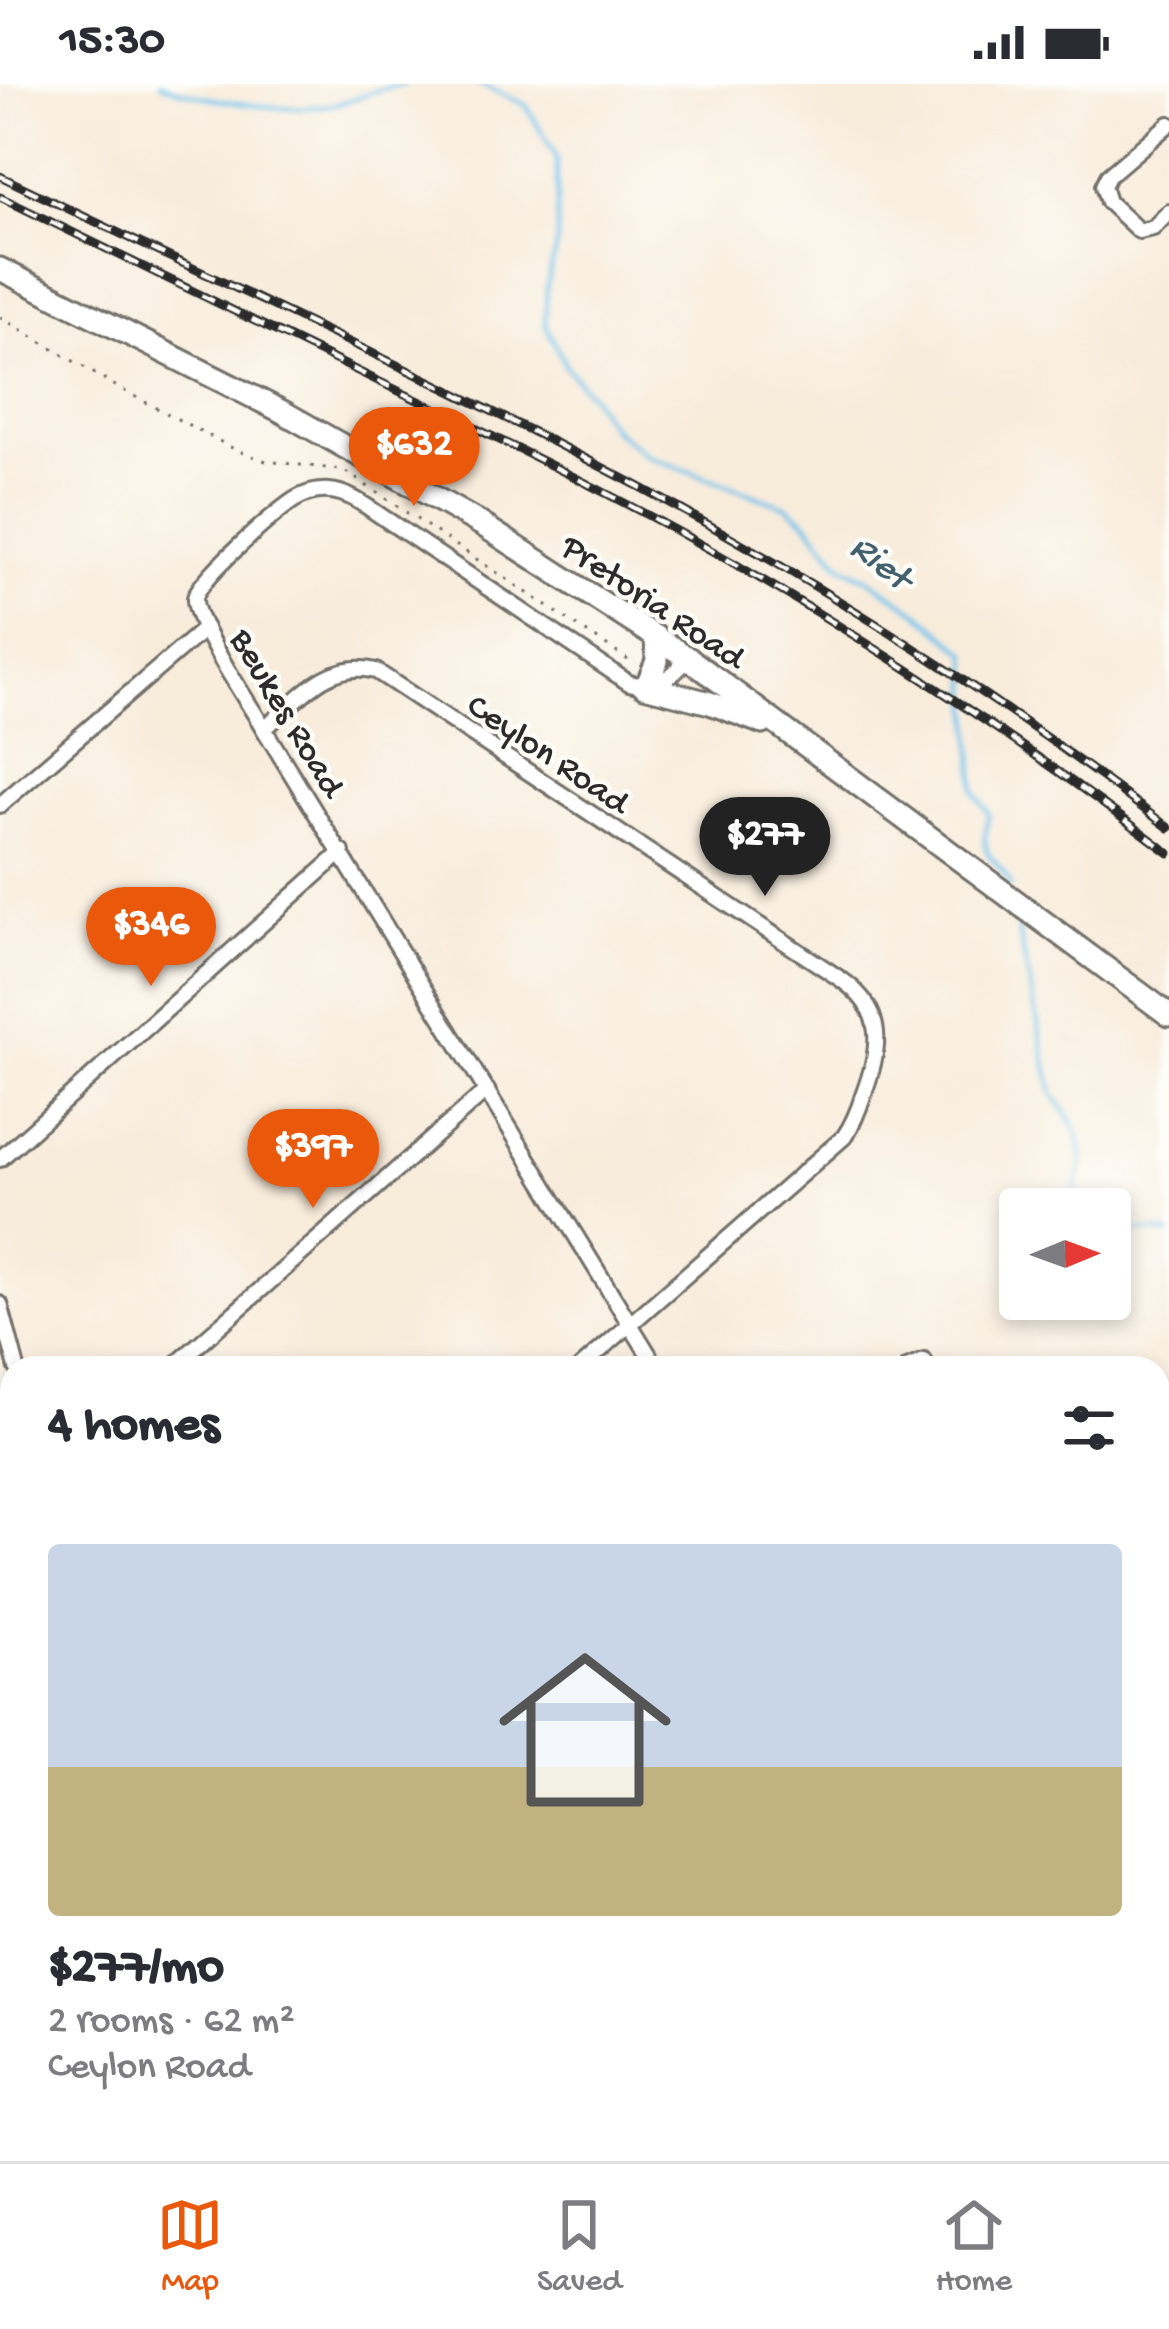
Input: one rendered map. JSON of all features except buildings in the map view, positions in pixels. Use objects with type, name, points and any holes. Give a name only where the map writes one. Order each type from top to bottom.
[{"type":"main road","name":"Pretoria Road","points":[[0,269],[348,448],[481,524],[688,658],[1169,1015]]},
{"type":"main road","points":[[656,637],[657,661],[645,686],[710,703],[786,732]]},
{"type":"street","points":[[1169,124],[1108,176],[1103,192],[1138,231],[1153,228],[1169,212]]},
{"type":"street","name":"Beukes Road","points":[[645,686],[607,670],[387,520],[329,490],[293,500],[247,539],[200,587],[196,604],[264,729],[650,1356]]},
{"type":"street","points":[[0,805],[205,628]]},
{"type":"street","points":[[645,686],[668,679],[688,658]]},
{"type":"street","name":"Ceylon Road","points":[[264,729],[334,673],[348,667],[376,671],[842,980],[867,1002],[876,1054],[852,1126],[594,1356]]},
{"type":"street","points":[[0,1159],[342,852]]},
{"type":"street","points":[[186,1356],[488,1090]]},
{"type":"street","points":[[0,1304],[14,1356]]},
{"type":"waterway","name":"Riet","points":[[161,84],[226,101],[298,108],[340,103],[404,84]]},
{"type":"waterway","name":"Riet","points":[[479,84],[526,105],[557,158],[557,242],[545,323],[566,367],[613,429],[649,457],[788,507],[806,521],[841,565],[919,613],[968,654],[975,792],[989,814],[986,849],[1011,886]]},
{"type":"waterway","name":"Riet","points":[[1014,909],[1053,1094],[1079,1137],[1077,1188]]},
{"type":"waterway","name":"Riet","points":[[1131,1229],[1169,1234]]},
{"type":"railway","points":[[0,176],[479,405],[705,523],[976,689],[1169,828]]},
{"type":"railway","points":[[0,197],[531,455],[684,535],[932,685],[1169,853]]}]
